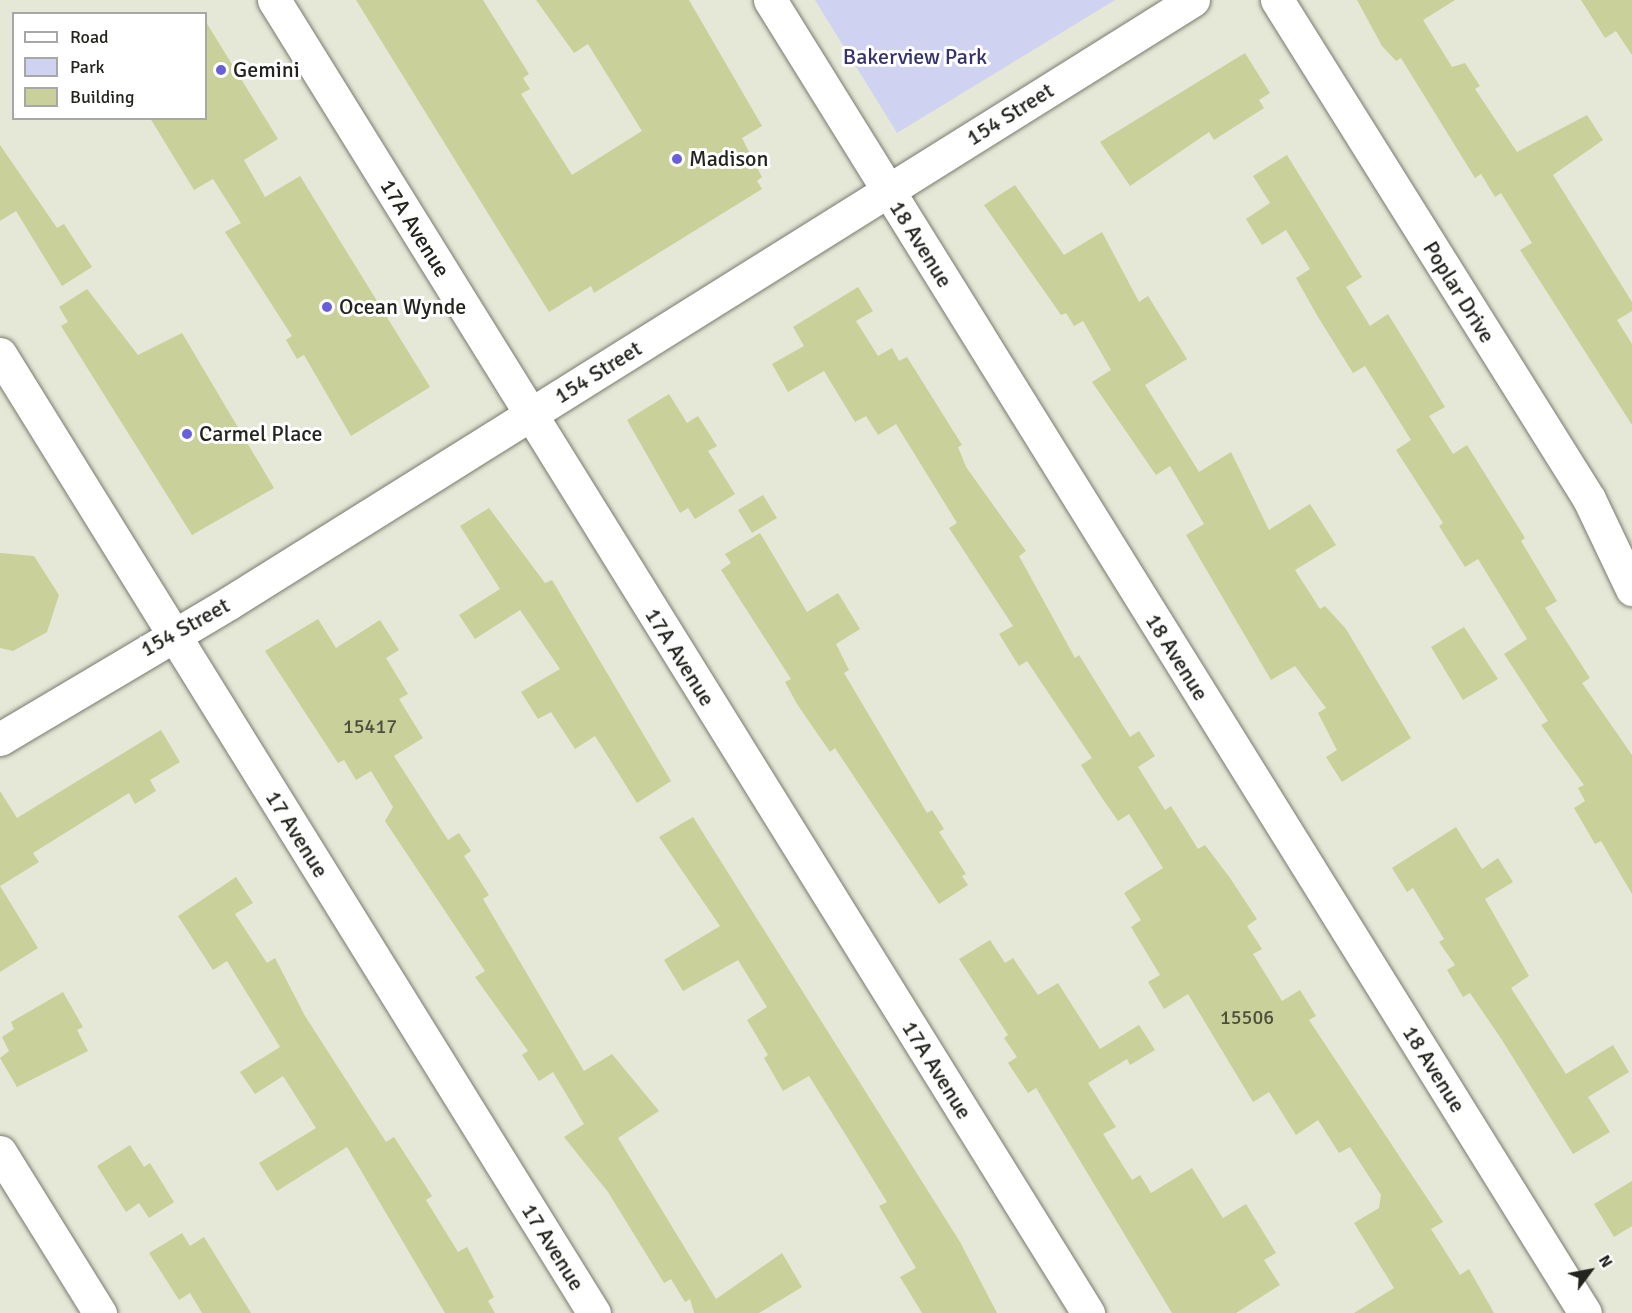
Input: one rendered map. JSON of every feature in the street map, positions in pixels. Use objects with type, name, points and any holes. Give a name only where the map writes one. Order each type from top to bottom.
[{"type":"street","name":"17A Avenue","points":[[274,0],[1088,1313]]},
{"type":"street","name":"18 Avenue","points":[[770,0],[1585,1313]]},
{"type":"street","name":"154 Street","points":[[0,739],[530,415],[1193,0]]},
{"type":"street","name":"Poplar Drive","points":[[1277,0],[1589,499],[1632,589]]},
{"type":"street","name":"17 Avenue","points":[[0,354],[594,1313]]},
{"type":"street","points":[[0,1152],[100,1313]]},
{"type":"green space","name":"Bakerview Park","points":[[815,0],[1115,0],[897,133]]},
{"type":"building","name":"Madison","points":[[356,0],[483,0],[529,74],[523,78],[530,89],[521,94],[572,175],[642,131],[588,44],[574,53],[536,0],[689,0],[762,126],[742,138],[762,177],[757,181],[762,189],[594,293],[591,286],[549,312]]},
{"type":"building","points":[[1357,0],[1455,0],[1423,20],[1452,67],[1465,63],[1480,86],[1475,89],[1517,152],[1587,115],[1603,140],[1553,175],[1632,302],[1632,311],[1617,320],[1632,344],[1632,425],[1520,250],[1532,243],[1501,193],[1495,197],[1481,174],[1475,178],[1401,58],[1396,61],[1382,46]]},
{"type":"building","points":[[1581,0],[1632,0],[1632,55],[1616,31],[1605,38]]},
{"type":"building","name":"Ocean Wynde","points":[[207,24],[278,139],[244,160],[265,197],[300,176],[430,387],[351,436],[304,355],[297,359],[286,340],[292,336],[225,232],[241,223],[213,179],[194,190],[151,120],[207,120]]},
{"type":"building","points":[[1245,53],[1270,93],[1259,100],[1264,108],[1214,140],[1209,132],[1130,186],[1100,142]]},
{"type":"building","points":[[0,145],[57,228],[64,224],[92,267],[62,286],[16,211],[0,221]]},
{"type":"building","points":[[1287,155],[1362,277],[1346,287],[1370,326],[1388,314],[1445,407],[1429,416],[1453,454],[1467,445],[1525,538],[1521,541],[1557,601],[1545,608],[1590,678],[1582,683],[1632,755],[1632,894],[1601,841],[1595,844],[1574,808],[1585,801],[1578,788],[1584,785],[1541,725],[1548,721],[1504,654],[1527,639],[1478,559],[1465,567],[1439,526],[1443,523],[1396,450],[1411,440],[1365,366],[1353,373],[1318,317],[1296,278],[1310,269],[1286,230],[1262,245],[1246,219],[1270,203],[1253,176]]},
{"type":"building","points":[[1015,185],[1064,255],[1102,232],[1139,302],[1148,296],[1187,359],[1145,385],[1199,472],[1231,452],[1269,530],[1310,504],[1336,545],[1295,570],[1320,609],[1325,606],[1346,629],[1411,738],[1342,782],[1326,757],[1337,750],[1318,713],[1326,708],[1295,666],[1271,680],[1186,535],[1204,524],[1170,466],[1156,475],[1092,382],[1111,370],[1083,321],[1074,326],[1066,313],[1061,315],[984,205]]},
{"type":"building","points":[[858,287],[873,311],[856,321],[878,356],[892,348],[899,361],[907,357],[962,445],[958,447],[966,467],[1026,551],[1019,556],[1075,658],[1079,655],[1130,737],[1139,731],[1155,756],[1138,767],[1165,810],[1171,806],[1198,849],[1205,845],[1257,919],[1247,926],[1262,949],[1253,954],[1282,1001],[1300,990],[1316,1016],[1309,1020],[1443,1222],[1431,1229],[1460,1275],[1469,1269],[1494,1313],[1354,1313],[1394,1288],[1354,1223],[1379,1208],[1381,1195],[1350,1147],[1339,1153],[1318,1120],[1296,1135],[1269,1092],[1253,1102],[1188,994],[1164,1009],[1148,982],[1160,975],[1131,927],[1141,920],[1124,893],[1163,868],[1129,814],[1118,821],[1081,765],[1092,758],[1027,661],[1019,666],[999,634],[1013,626],[949,528],[957,523],[896,424],[878,435],[866,416],[855,422],[824,371],[788,392],[772,364],[804,346],[793,327]]},
{"type":"building","name":"Carmel Place","points":[[87,289],[138,355],[182,333],[274,488],[192,535],[61,326],[68,322],[59,307]]},
{"type":"building","points":[[669,394],[687,423],[698,416],[717,446],[708,451],[735,494],[695,519],[688,508],[680,513],[627,420]]},
{"type":"building","points":[[763,495],[777,518],[752,533],[738,510]]},
{"type":"building","points":[[489,508],[545,583],[552,580],[671,781],[637,803],[595,736],[575,749],[551,712],[538,719],[521,692],[560,669],[520,610],[475,639],[459,615],[500,589],[460,526]]},
{"type":"building","points":[[760,533],[807,612],[838,593],[860,629],[836,644],[849,670],[844,673],[927,813],[932,810],[944,829],[939,832],[966,874],[962,876],[968,885],[939,904],[835,748],[830,752],[797,704],[785,682],[791,679],[721,570],[731,563],[725,554]]},
{"type":"building","points":[[0,553],[34,556],[59,595],[47,632],[13,651],[0,648]]},
{"type":"building","points":[[318,619],[336,648],[380,620],[399,650],[386,658],[408,694],[399,699],[423,738],[394,756],[448,840],[459,833],[471,851],[464,856],[489,895],[483,899],[584,1071],[612,1054],[659,1111],[618,1138],[716,1299],[782,1253],[802,1287],[759,1313],[694,1313],[690,1299],[685,1302],[671,1279],[664,1283],[608,1192],[564,1137],[584,1124],[553,1072],[539,1081],[522,1055],[528,1051],[475,977],[485,971],[385,821],[393,807],[371,771],[356,780],[344,760],[338,763],[265,651]]},
{"type":"building","points":[[1464,627],[1498,679],[1463,700],[1431,647]]},
{"type":"building","points":[[161,730],[180,762],[150,780],[156,791],[135,804],[129,793],[33,853],[39,862],[0,886],[0,791],[17,818]]},
{"type":"building","points":[[693,817],[960,1242],[997,1313],[922,1313],[900,1277],[916,1268],[879,1206],[887,1202],[847,1137],[809,1076],[783,1091],[764,1058],[768,1055],[747,1020],[767,1007],[738,960],[683,991],[664,960],[720,926],[659,837]]},
{"type":"building","points":[[1456,827],[1482,869],[1498,858],[1513,882],[1485,899],[1529,976],[1511,988],[1566,1074],[1613,1045],[1629,1072],[1588,1097],[1610,1132],[1573,1154],[1470,993],[1463,997],[1447,970],[1455,965],[1439,942],[1444,939],[1413,888],[1407,892],[1392,868]]},
{"type":"building","points":[[236,877],[253,903],[235,914],[267,963],[275,958],[305,1016],[386,1142],[394,1137],[432,1196],[426,1200],[458,1252],[467,1247],[494,1297],[488,1301],[495,1313],[445,1313],[347,1147],[277,1191],[259,1163],[316,1128],[283,1076],[255,1094],[240,1072],[280,1047],[227,961],[213,970],[178,916]]},
{"type":"building","points":[[0,886],[38,948],[0,972]]},
{"type":"building","points":[[990,940],[1005,963],[1013,958],[1038,995],[1058,983],[1100,1049],[1139,1025],[1155,1050],[1130,1065],[1127,1059],[1088,1083],[1116,1127],[1103,1134],[1132,1180],[1140,1175],[1151,1193],[1192,1168],[1223,1218],[1246,1204],[1276,1253],[1264,1260],[1280,1285],[1236,1313],[1172,1313],[1036,1088],[1028,1093],[1008,1063],[1017,1057],[1004,1038],[1008,1035],[959,959]]},
{"type":"building","points":[[63,992],[83,1027],[77,1030],[88,1051],[17,1087],[0,1058],[9,1051],[2,1037],[14,1029],[11,1022]]},
{"type":"building","points":[[130,1145],[144,1167],[150,1163],[174,1202],[149,1218],[139,1203],[126,1212],[97,1166]]},
{"type":"building","points":[[1632,1181],[1632,1226],[1614,1237],[1594,1204]]},
{"type":"building","points":[[182,1233],[190,1246],[204,1237],[251,1313],[202,1313],[190,1293],[179,1300],[149,1253]]},
{"type":"place","name":"Gemini","points":[[221,70]]},
{"type":"place","name":"Madison","points":[[677,159]]},
{"type":"place","name":"Ocean Wynde","points":[[327,307]]},
{"type":"place","name":"Carmel Place","points":[[187,434]]}]
